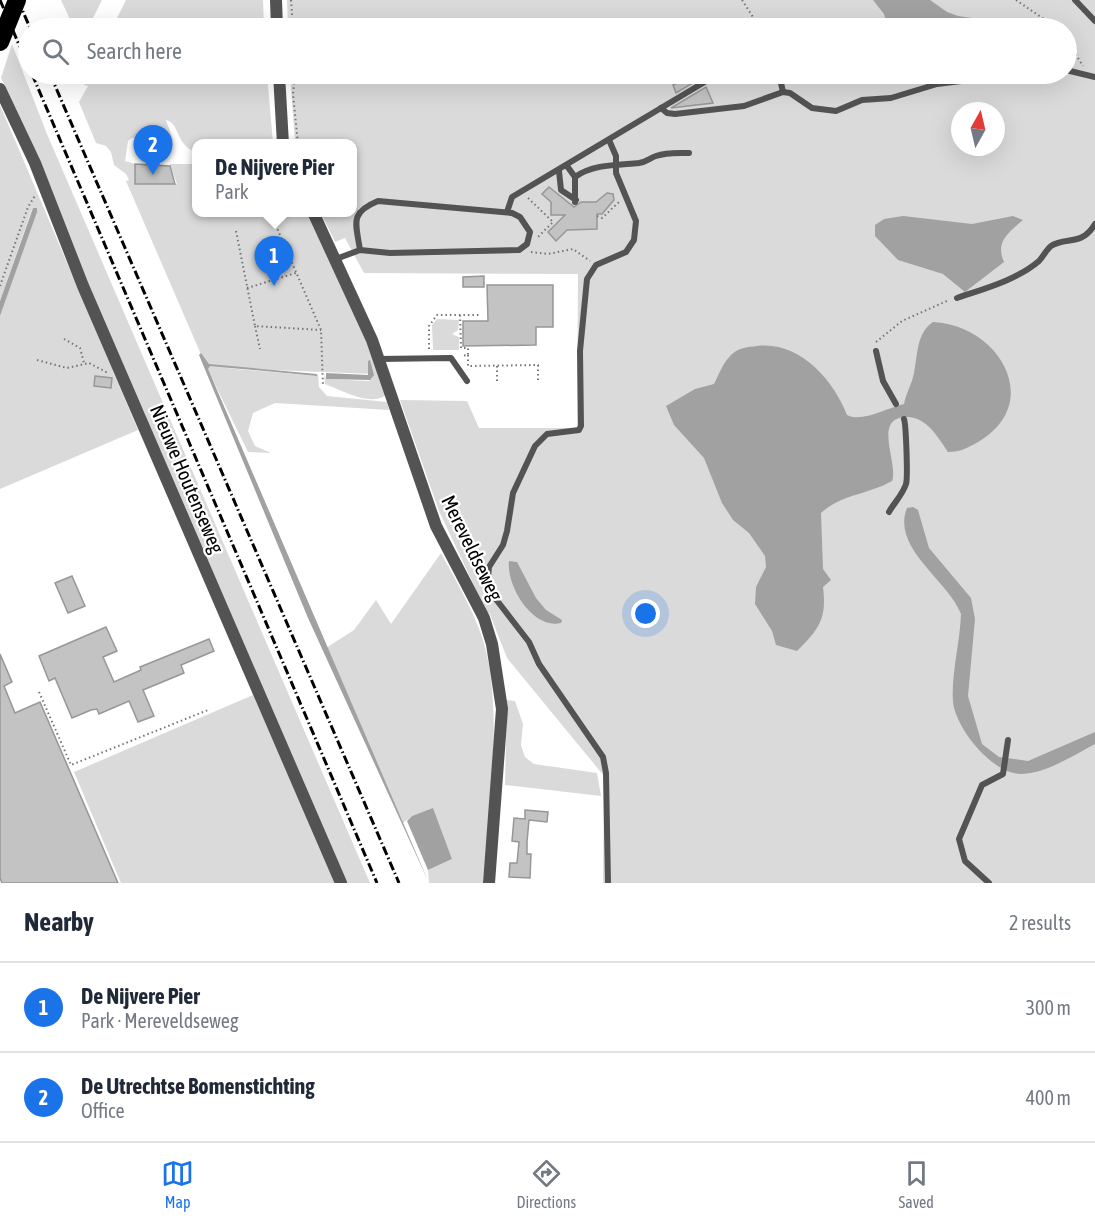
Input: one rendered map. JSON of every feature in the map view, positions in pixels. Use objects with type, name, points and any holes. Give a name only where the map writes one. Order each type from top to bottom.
[{"type":"highway","points":[[0,42],[17,0]]},
{"type":"street","points":[[276,0],[277,18]]},
{"type":"street","points":[[280,84],[283,139]]},
{"type":"street","name":"Nieuwe Houtenseweg","points":[[0,89],[43,184],[120,372],[341,883]]},
{"type":"street","name":"Mereveldseweg","points":[[315,217],[336,259],[379,359],[436,526],[484,618],[496,663],[502,709],[489,883]]},
{"type":"lane","points":[[1075,0],[1095,21]]},
{"type":"lane","points":[[1077,72],[1095,77]]},
{"type":"lane","points":[[507,212],[508,201],[521,192],[702,84]]},
{"type":"lane","points":[[781,84],[783,92]]},
{"type":"lane","points":[[662,108],[666,113],[675,114],[730,108],[767,100],[783,92],[790,93],[812,108],[836,111],[862,100],[908,94],[937,84]]},
{"type":"lane","points":[[608,883],[606,773],[603,757],[539,664],[529,642],[495,598],[488,577],[489,567],[503,544],[507,531],[513,493],[535,446],[547,434],[579,430],[581,426],[580,351],[587,279],[596,265],[626,252],[634,240],[636,221],[615,166],[615,156],[609,140]]},
{"type":"lane","points":[[575,177],[597,167],[615,166],[623,162],[647,161],[668,152],[689,153]]},
{"type":"lane","points":[[559,171],[561,190],[575,201],[575,177],[567,166]]},
{"type":"lane","points":[[336,259],[360,250],[390,254],[519,250],[527,244],[530,232],[520,217],[507,212],[378,201],[362,208],[357,216]]},
{"type":"lane","points":[[357,217],[360,250]]},
{"type":"lane","points":[[957,298],[1020,272],[1038,262],[1052,246],[1071,242],[1089,234],[1095,224]]},
{"type":"lane","points":[[876,351],[883,381],[896,404]]},
{"type":"lane","points":[[379,359],[454,359],[467,381]]},
{"type":"lane","points":[[889,512],[902,493],[907,477],[905,444],[907,428],[903,419]]},
{"type":"lane","points":[[988,883],[965,861],[959,839],[982,785],[1003,774],[1008,740]]},
{"type":"path","points":[[291,0],[292,18]]},
{"type":"path","points":[[742,0],[754,18]]},
{"type":"path","points":[[1016,0],[1042,18]]},
{"type":"path","points":[[1077,52],[1086,74]]},
{"type":"path","points":[[294,84],[298,139]]},
{"type":"path","points":[[0,286],[28,207],[43,184]]},
{"type":"path","points":[[521,192],[553,222]]},
{"type":"path","points":[[597,216],[602,218],[619,202]]},
{"type":"path","points":[[527,244],[534,241],[556,217]]},
{"type":"path","points":[[274,222],[321,330],[323,386]]},
{"type":"path","points":[[236,231],[260,349]]},
{"type":"path","points":[[519,250],[548,254],[573,249],[596,265]]},
{"type":"path","points":[[247,288],[296,273]]},
{"type":"path","points":[[876,351],[876,342],[902,321],[939,303],[957,298]]},
{"type":"path","points":[[429,346],[432,320],[437,315],[479,315]]},
{"type":"path","points":[[460,315],[461,348],[468,348],[468,366],[538,365],[538,382]]},
{"type":"path","points":[[255,326],[321,330]]},
{"type":"path","points":[[64,339],[80,348],[84,363]]},
{"type":"path","points":[[454,359],[468,355]]},
{"type":"path","points":[[37,360],[67,368],[84,363],[110,374],[120,372]]},
{"type":"path","points":[[497,365],[497,381]]},
{"type":"path","points":[[39,692],[71,765],[208,710]]},
{"type":"shaded area","points":[[61,0],[102,0],[93,18],[69,18]]},
{"type":"shaded area","points":[[126,0],[263,0],[264,18],[117,18]]},
{"type":"shaded area","points":[[287,0],[1095,0],[1095,883],[603,883],[604,776],[507,658],[489,612],[488,615],[439,511],[400,400],[467,401],[479,428],[577,428],[578,274],[364,273],[345,238],[335,242],[323,217],[357,217],[357,139],[295,139],[291,84],[1077,84],[1077,18],[288,18]]},
{"type":"shaded area","points":[[873,0],[930,0],[947,12],[972,18],[885,18]]},
{"type":"shaded area","points":[[12,44],[18,59],[18,84],[28,84],[47,134],[370,883],[345,883],[155,442],[143,409],[138,405],[16,116],[17,111],[1,78]]},
{"type":"shaded area","points":[[268,84],[273,139],[192,139],[192,150],[181,140],[174,125],[166,120],[173,140],[132,138],[128,141],[125,161],[135,164],[135,181],[177,184],[170,164],[192,164],[192,217],[311,217],[365,328],[386,395],[380,398],[364,398],[325,384],[324,374],[326,379],[369,381],[373,374],[225,368],[317,376],[318,373],[319,387],[327,396],[387,402],[389,410],[275,403],[253,413],[248,431],[255,446],[271,453],[248,452],[206,366],[126,181],[129,180],[126,174],[114,165],[111,152],[106,146],[96,143],[79,102],[88,86],[84,85]]},
{"type":"shaded area","points":[[0,105],[138,430],[0,489],[0,316],[37,209],[33,208],[31,212],[0,301]]},
{"type":"shaded area","points":[[33,208],[37,208],[37,212],[0,316],[0,301]]},
{"type":"shaded area","points":[[903,216],[972,224],[1013,216],[1023,220],[1004,238],[1001,249],[1004,262],[965,292],[943,274],[898,260],[875,236],[875,225],[884,219]]},
{"type":"shaded area","points":[[437,319],[459,320],[458,330],[452,334],[459,337],[459,350],[433,350],[432,325]]},
{"type":"shaded area","points":[[933,322],[957,326],[977,337],[994,351],[1005,368],[1011,388],[1009,407],[998,426],[978,442],[953,452],[948,452],[931,428],[920,420],[906,417],[896,419],[890,425],[888,433],[892,481],[837,502],[821,513],[823,569],[831,580],[823,587],[824,607],[820,623],[797,651],[776,645],[772,631],[755,604],[756,587],[766,567],[765,556],[749,533],[733,520],[722,503],[704,458],[674,425],[666,406],[695,389],[714,384],[721,369],[731,355],[737,351],[757,346],[772,346],[800,356],[812,365],[833,388],[847,415],[859,417],[874,414],[904,404],[913,377],[923,332]]},
{"type":"shaded area","points":[[201,353],[209,364],[317,374],[317,376],[210,366],[208,369],[429,883],[308,618],[199,355]]},
{"type":"shaded area","points":[[370,360],[374,375],[370,380],[326,379],[326,373],[368,375],[368,361]]},
{"type":"shaded area","points":[[913,507],[918,510],[929,548],[971,598],[975,619],[968,696],[982,744],[999,757],[1028,761],[1095,732],[1095,744],[1051,767],[1022,774],[999,767],[988,759],[969,737],[961,725],[953,702],[953,681],[961,614],[954,601],[923,563],[907,537],[904,523],[907,508]]},
{"type":"shaded area","points":[[441,553],[464,595],[483,640],[493,697],[493,760],[483,883],[429,883],[428,870],[452,859],[433,809],[412,816],[403,823],[326,648],[354,630],[376,600],[391,624]]},
{"type":"shaded area","points":[[509,561],[517,562],[536,598],[546,610],[562,620],[561,623],[541,620],[523,604],[512,582]]},
{"type":"shaded area","points":[[253,695],[336,883],[121,883],[74,772]]},
{"type":"shaded area","points":[[507,700],[515,701],[523,724],[521,745],[525,757],[534,764],[597,773],[601,796],[505,785]]},
{"type":"shaded area","points":[[433,808],[452,859],[428,870],[407,821],[412,816]]},
{"type":"building","points":[[675,84],[691,84],[676,93],[673,85]]},
{"type":"building","points":[[706,87],[713,103],[671,108]]},
{"type":"building","points":[[135,164],[170,166],[175,184],[135,184]]},
{"type":"building","points":[[549,187],[574,207],[581,202],[596,202],[607,193],[613,194],[614,200],[602,214],[597,214],[597,229],[567,230],[556,241],[548,232],[565,215],[551,215],[551,202],[542,194]]},
{"type":"building","points":[[484,276],[484,287],[463,287],[463,277]]},
{"type":"building","points":[[487,285],[553,285],[553,327],[536,327],[536,345],[463,346],[463,321],[488,321]]},
{"type":"building","points":[[95,376],[112,378],[111,388],[94,386]]},
{"type":"building","points":[[72,576],[85,606],[68,613],[55,583]]},
{"type":"building","points":[[106,627],[117,651],[103,657],[114,682],[141,670],[140,667],[209,639],[214,651],[181,665],[184,673],[143,690],[154,716],[138,722],[129,701],[99,714],[97,709],[72,718],[55,678],[49,681],[39,656]]},
{"type":"building","points":[[0,654],[12,682],[4,686],[15,713],[40,702],[118,883],[2,883],[0,878]]},
{"type":"building","points":[[525,810],[548,812],[547,822],[529,820],[527,854],[531,854],[530,878],[509,877],[510,863],[517,863],[519,842],[512,841],[514,818],[525,819]]},
{"type":"railway","points":[[0,0],[18,42]]},
{"type":"railway","points":[[18,0],[26,18]]},
{"type":"railway","points":[[36,84],[377,883]]},
{"type":"railway","points":[[54,84],[399,883]]},
{"type":"place","name":"De Utrechtse Bomenstichting","points":[[153,175]]},
{"type":"place","name":"De Nijvere Pier","points":[[274,286]]}]
